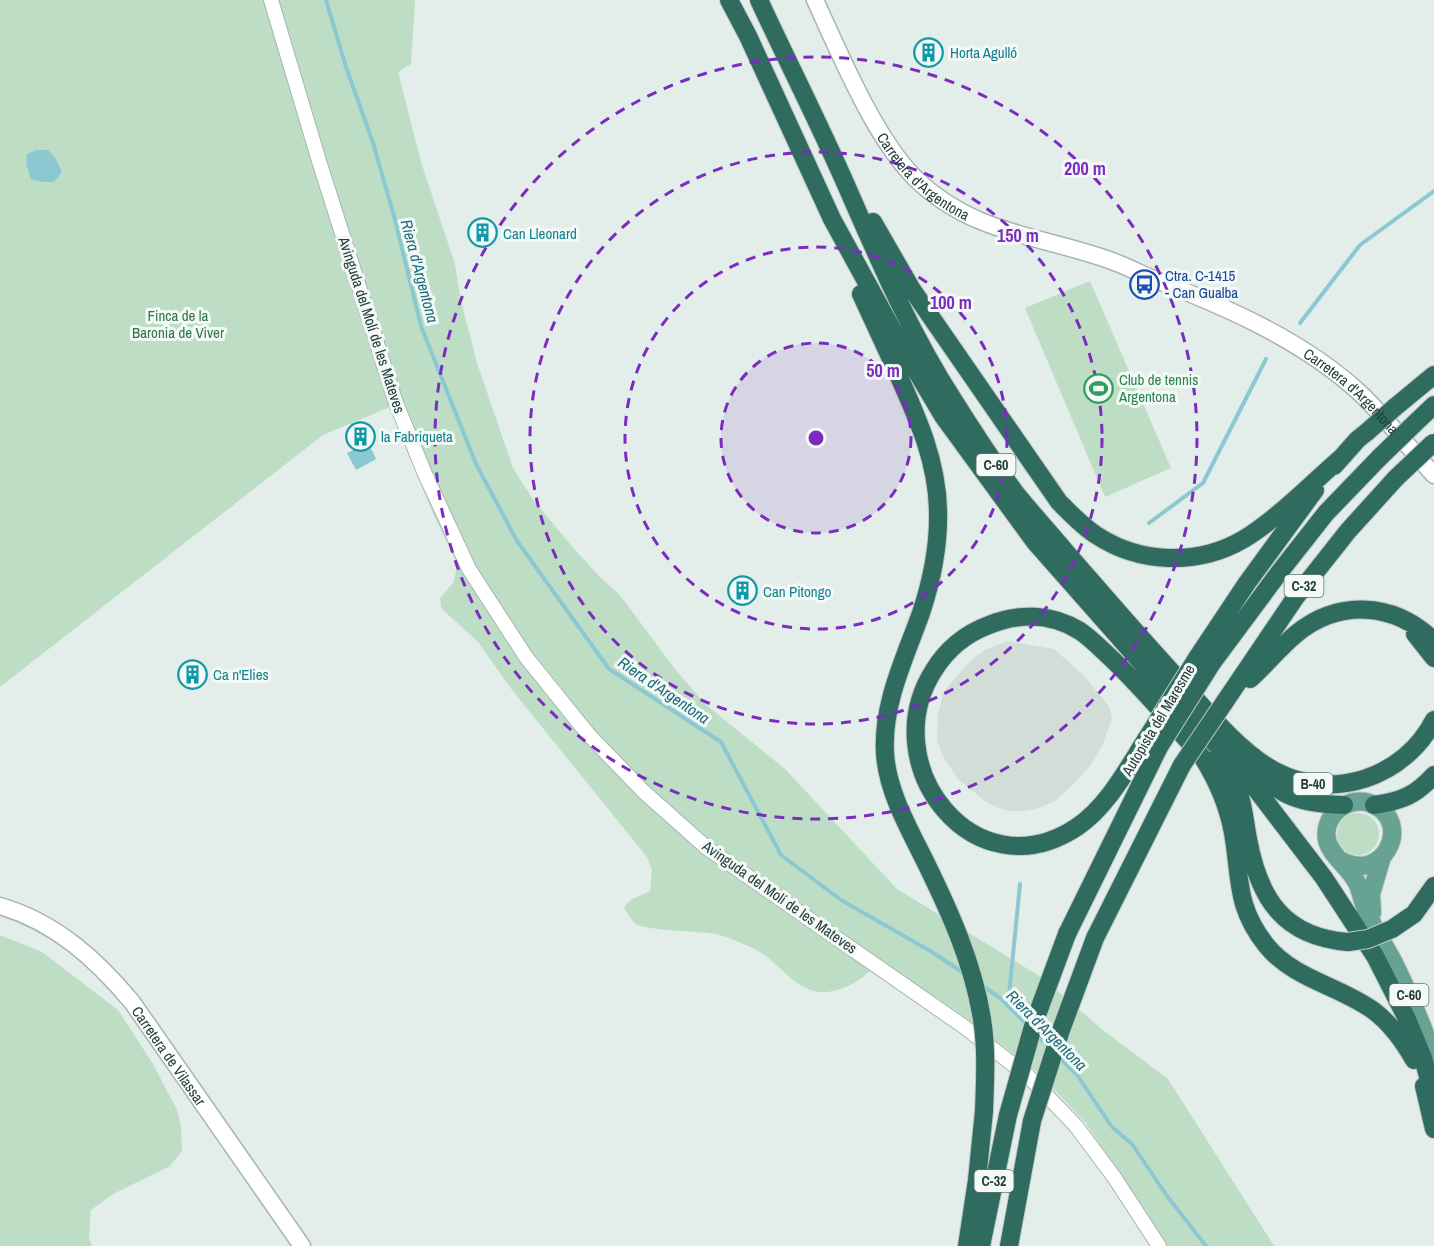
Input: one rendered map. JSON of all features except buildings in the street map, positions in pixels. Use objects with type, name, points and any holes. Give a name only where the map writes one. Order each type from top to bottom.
[{"type":"highway","name":"C-60","points":[[729,0],[748,36],[832,219],[902,347],[964,447],[1035,542],[1192,721]]},
{"type":"highway","name":"C-60","points":[[759,0],[850,192],[877,258],[914,330],[953,400],[1014,491],[1106,599],[1197,700],[1244,761],[1273,788],[1308,802],[1344,805]]},
{"type":"highway","points":[[850,192],[871,219],[911,288],[1059,502],[1083,526],[1110,544],[1142,555],[1162,558],[1203,555],[1244,538],[1277,513],[1366,432],[1434,375]]},
{"type":"highway","points":[[832,219],[846,263],[916,415],[933,464],[938,509],[935,560],[886,721],[885,754],[897,801],[965,952],[982,1020],[985,1062],[984,1111],[967,1246]]},
{"type":"highway","name":"Autopista del Maresme","points":[[981,1246],[1008,1115],[1034,1023],[1067,934],[1153,743],[1205,661],[1319,522],[1380,457],[1434,405]]},
{"type":"highway","name":"C-32","points":[[1009,1246],[1032,1121],[1061,1030],[1095,938],[1182,765],[1295,598],[1348,531],[1396,478],[1433,442]]},
{"type":"highway","points":[[1205,661],[1286,527],[1342,456]]},
{"type":"highway","points":[[1224,703],[1298,632],[1342,610],[1369,609],[1408,622],[1434,641]]},
{"type":"highway","points":[[1153,743],[1101,806],[1078,826],[1054,840],[1024,846],[1001,844],[972,835],[953,820],[935,801],[923,778],[916,752],[915,724],[919,699],[928,679],[941,658],[972,631],[1017,616],[1059,621],[1080,631],[1124,671],[1203,758],[1213,774],[1221,788],[1231,824],[1243,906],[1257,933],[1268,948],[1286,964],[1373,1011],[1401,1039],[1419,1070],[1434,1130]]},
{"type":"highway","points":[[1408,622],[1434,658]]},
{"type":"highway","name":"B-40","points":[[1197,700],[1253,756],[1276,772],[1304,783],[1329,785],[1353,783],[1373,777],[1410,753],[1426,736],[1434,720]]},
{"type":"highway","points":[[1192,721],[1225,767],[1239,793],[1254,864],[1265,892],[1288,922],[1322,939],[1348,942],[1368,939],[1414,914],[1434,886]]},
{"type":"highway","points":[[1192,721],[1243,772],[1324,878],[1348,914],[1379,965],[1406,1017],[1423,1059],[1434,1098]]},
{"type":"highway","points":[[1374,805],[1404,799],[1416,792],[1434,775]]},
{"type":"main road","name":"C-60","points":[[1385,931],[1366,910],[1358,884],[1329,847],[1327,832],[1333,814],[1344,805],[1359,801],[1374,805],[1387,816],[1392,829],[1391,842],[1382,857],[1371,894],[1372,913],[1385,931],[1434,1060]]},
{"type":"main road","points":[[1342,861],[1363,866],[1382,857]]},
{"type":"street","name":"Avinguda del Molí de les Mateves","points":[[271,0],[322,172],[396,402],[469,569],[526,657],[596,742],[644,792],[707,848],[963,1026],[1028,1076],[1076,1126],[1114,1177],[1159,1246]]},
{"type":"street","name":"Carretera d'Argentona","points":[[816,0],[860,92],[896,155],[915,178],[949,206],[977,221],[1110,260],[1201,297],[1287,342],[1324,365],[1361,394],[1434,475]]},
{"type":"street","name":"Carretera de Vilassar","points":[[0,906],[45,924],[68,939],[114,980],[132,1002],[302,1246]]},
{"type":"shaded area","points":[[1007,641],[1054,649],[1082,674],[1109,706],[1112,718],[1103,744],[1090,766],[1074,784],[1055,801],[1024,811],[1010,811],[986,802],[958,779],[943,756],[937,740],[938,713],[944,691],[971,660],[985,650]]},
{"type":"green space","name":"Finca de la Baronia de Viver","points":[[0,0],[415,0],[411,64],[398,72],[421,162],[455,264],[461,301],[477,363],[513,468],[534,501],[575,550],[619,594],[675,669],[705,704],[785,769],[897,889],[1041,977],[1104,1031],[1168,1079],[1274,1246],[1167,1246],[1085,1122],[1037,1072],[955,1010],[878,960],[868,973],[853,984],[828,992],[820,992],[804,987],[763,954],[734,940],[716,934],[649,928],[634,922],[624,908],[632,900],[650,891],[652,870],[647,857],[512,690],[478,642],[441,608],[440,598],[453,583],[458,565],[432,511],[390,407],[323,435],[0,687]]},
{"type":"green space","name":"Club de tennis Argentona","points":[[1090,281],[1171,468],[1105,497],[1025,308]]},
{"type":"green space","points":[[1358,813],[1373,819],[1379,834],[1373,849],[1358,855],[1343,849],[1337,834],[1343,819]]},
{"type":"green space","points":[[0,935],[42,952],[118,1010],[153,1064],[177,1110],[181,1126],[182,1151],[170,1166],[113,1194],[91,1210],[89,1238],[92,1246],[0,1246]]},
{"type":"water","points":[[36,150],[48,150],[56,159],[62,172],[54,182],[31,179],[26,164],[27,154]]},
{"type":"water","points":[[368,442],[376,459],[356,470],[347,453]]},
{"type":"waterway","name":"Riera d'Argentona","points":[[326,0],[346,67],[373,143],[421,326],[476,464],[517,541],[609,669],[721,742],[781,855],[841,900],[932,952],[965,974]]},
{"type":"waterway","points":[[1300,323],[1360,245],[1434,191]]},
{"type":"waterway","points":[[1149,523],[1203,483],[1266,359]]},
{"type":"waterway","points":[[1008,1005],[1020,884]]},
{"type":"waterway","name":"Riera d'Argentona","points":[[981,985],[1000,998],[1027,1025]]},
{"type":"waterway","name":"Riera d'Argentona","points":[[1037,1035],[1050,1048]]},
{"type":"waterway","name":"Riera d'Argentona","points":[[1058,1056],[1077,1075],[1112,1127],[1132,1144],[1167,1196],[1206,1246]]},
{"type":"place","name":"Horta Agulló","points":[[929,52]]},
{"type":"place","name":"Can Lleonard","points":[[482,233]]},
{"type":"place","name":"Ctra. C-1415 - Can Gualba","points":[[1144,284]]},
{"type":"place","name":"Club de tennis Argentona","points":[[1098,388]]},
{"type":"place","name":"la Fabriqueta","points":[[360,436]]},
{"type":"place","name":"Can Pitongo","points":[[742,591]]},
{"type":"place","name":"Ca n'Elies","points":[[192,674]]}]
